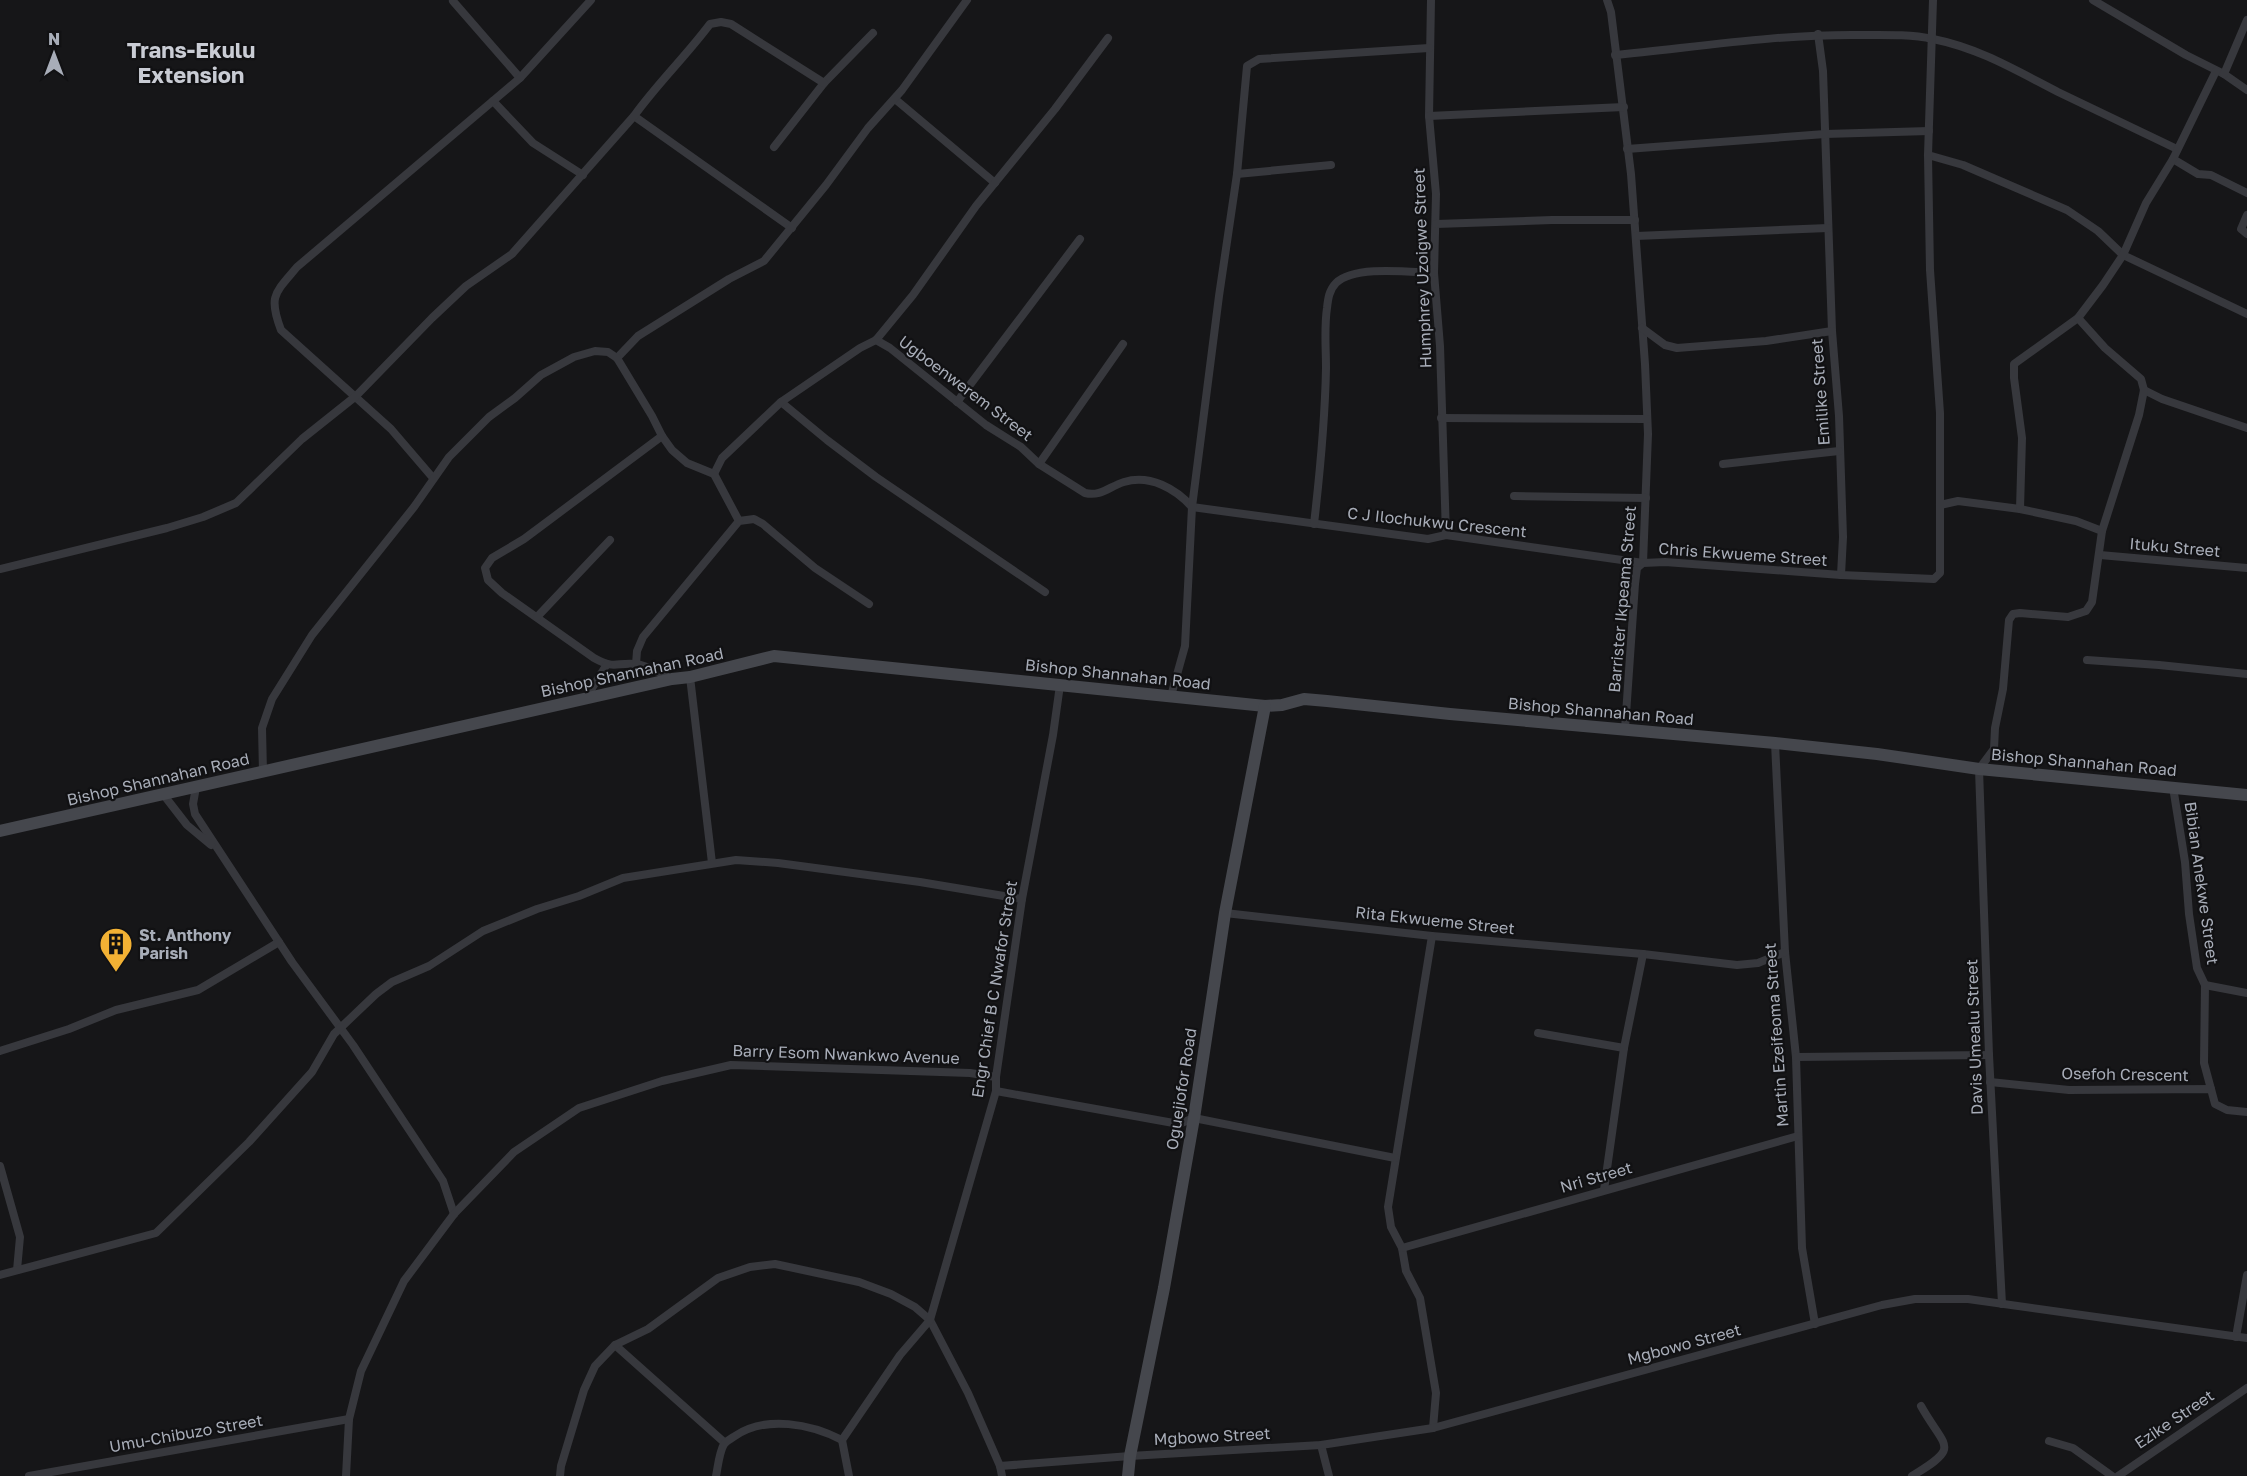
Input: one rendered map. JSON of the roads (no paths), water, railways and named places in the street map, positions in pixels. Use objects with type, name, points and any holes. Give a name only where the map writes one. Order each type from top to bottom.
[{"type":"main road","name":"Bishop Shannahan Road","points":[[0,831],[586,698],[690,677],[774,656],[1060,689],[1171,696],[1265,706],[1282,705],[1304,699],[1775,743],[1877,754],[1979,769],[2247,795]]},
{"type":"main road","name":"Oguejiofor Road","points":[[1128,1476],[1194,1118],[1224,913],[1265,706]]},
{"type":"street","points":[[433,478],[391,429],[281,330],[273,310],[276,292],[297,267],[520,78],[591,0]]},
{"type":"street","points":[[617,358],[638,336],[729,279],[764,261],[868,128],[895,99],[967,0]]},
{"type":"street","name":"Humphrey Uzoigwe Street","points":[[1431,0],[1429,116],[1436,224],[1434,273],[1440,346],[1446,535]]},
{"type":"street","points":[[1607,0],[1611,12],[1615,55],[1624,108],[1635,220],[1642,328]]},
{"type":"street","name":"Chris Ekwueme Street","points":[[1643,562],[1934,579],[1940,573],[1940,413],[1930,270],[1928,155],[1933,0]]},
{"type":"street","points":[[2093,0],[2247,90]]},
{"type":"street","points":[[453,1],[520,78]]},
{"type":"street","points":[[2020,509],[2022,438],[2014,364],[2078,318],[2091,303],[2123,255],[2146,202],[2173,159],[2247,20]]},
{"type":"street","points":[[0,569],[167,528],[224,510],[236,503],[289,451],[356,396],[466,286],[512,254],[691,50],[710,24],[721,22],[731,24],[825,83]]},
{"type":"street","points":[[774,147],[825,83],[873,33]]},
{"type":"street","points":[[1615,55],[1712,43],[1818,34],[1896,35],[1933,39],[1970,49],[2000,61],[2178,149]]},
{"type":"street","points":[[1818,34],[1823,71],[1832,331]]},
{"type":"street","points":[[876,340],[913,295],[976,206],[1055,109],[1108,38]]},
{"type":"street","points":[[1171,696],[1185,646],[1192,507],[1237,174],[1247,66],[1259,59],[1429,48]]},
{"type":"street","points":[[895,99],[996,183]]},
{"type":"street","points":[[493,101],[533,143],[583,175]]},
{"type":"street","points":[[1429,116],[1624,108]]},
{"type":"street","points":[[634,116],[792,228]]},
{"type":"street","points":[[1627,149],[1825,134],[1929,130]]},
{"type":"street","points":[[1928,155],[1963,165],[2067,210],[2098,231],[2123,255],[2247,314]]},
{"type":"street","points":[[2173,159],[2199,174],[2211,175],[2247,193]]},
{"type":"street","points":[[1237,174],[1331,165]]},
{"type":"street","points":[[2247,214],[2241,229],[2247,234]]},
{"type":"street","points":[[1436,224],[1635,220]]},
{"type":"street","points":[[1636,237],[1828,228]]},
{"type":"street","points":[[957,402],[1080,239]]},
{"type":"street","points":[[1314,524],[1319,487],[1326,368],[1326,310],[1329,291],[1336,282],[1348,275],[1397,271],[1434,273]]},
{"type":"street","points":[[1979,769],[1994,749],[1995,728],[2003,688],[2008,620],[2013,614],[2020,613],[2068,616],[2086,611],[2092,602],[2102,531],[2139,415],[2144,390],[2141,379],[2104,348],[2078,318]]},
{"type":"street","name":"Emilike Street","points":[[1642,328],[1665,345],[1677,348],[1766,341],[1832,331],[1839,407],[1842,506],[1841,575]]},
{"type":"street","name":"Barrister Ikpeama Street","points":[[1625,729],[1635,584],[1637,568],[1643,562],[1646,498],[1647,418],[1642,328]]},
{"type":"street","name":"Ugboenwerem Street","points":[[714,474],[722,458],[781,402],[860,348],[876,340],[890,348],[986,425],[1021,447],[1039,464],[1085,493],[1093,495],[1123,482],[1150,481],[1180,494],[1192,507]]},
{"type":"street","points":[[1039,464],[1123,344]]},
{"type":"street","points":[[263,772],[262,728],[272,699],[312,635],[414,507],[449,457],[489,417],[515,399],[541,375],[574,357],[595,351],[608,352],[617,358],[672,450],[687,463],[714,474],[739,521]]},
{"type":"street","points":[[2144,390],[2162,399],[2247,428]]},
{"type":"street","points":[[781,402],[876,477],[1045,592]]},
{"type":"street","points":[[1441,418],[1647,418]]},
{"type":"street","points":[[662,436],[533,532],[492,558],[485,568],[488,580],[564,639],[607,664],[636,664],[672,679]]},
{"type":"street","points":[[1723,464],[1839,451]]},
{"type":"street","points":[[1514,496],[1646,498]]},
{"type":"street","points":[[1940,505],[1958,501],[2020,509],[2076,521],[2102,531]]},
{"type":"street","name":"C J Ilochukwu Crescent","points":[[1192,507],[1428,540],[1446,535],[1643,562]]},
{"type":"street","points":[[636,664],[643,637],[739,521],[754,519],[763,524],[815,568],[869,604]]},
{"type":"street","points":[[537,617],[610,540]]},
{"type":"street","name":"Ituku Street","points":[[2100,555],[2247,568]]},
{"type":"street","points":[[2087,660],[2247,674]]},
{"type":"street","points":[[586,698],[607,664]]},
{"type":"street","points":[[690,677],[712,864]]},
{"type":"street","name":"Engr Chief B C Nwafor Street","points":[[930,1320],[996,1091],[996,1077],[1022,899],[1060,689]]},
{"type":"street","name":"Martin Ezeifeoma Street","points":[[1775,743],[1785,952],[1796,1057],[1802,1248],[1815,1324]]},
{"type":"street","name":"Davis Umealu Street","points":[[1979,769],[1990,1082],[2001,1304]]},
{"type":"street","points":[[196,787],[193,804],[195,814],[442,1181],[454,1214]]},
{"type":"street","name":"Bibian Anekwe Street","points":[[2173,787],[2185,862],[2197,968],[2205,985],[2204,1063],[2211,1089]]},
{"type":"street","points":[[163,794],[187,825],[219,851]]},
{"type":"street","points":[[0,1275],[156,1233],[249,1143],[312,1072],[340,1027],[392,982],[429,966],[483,932],[537,909],[579,896],[623,878],[736,860],[778,863],[1022,899]]},
{"type":"street","name":"Rita Ekwueme Street","points":[[1224,913],[1432,936],[1643,954],[1737,965],[1758,963],[1785,952]]},
{"type":"street","points":[[1432,936],[1388,1207],[1391,1227],[1402,1248],[1406,1271],[1420,1298],[1436,1393],[1433,1428]]},
{"type":"street","points":[[0,1051],[69,1029],[116,1010],[198,990],[279,942]]},
{"type":"street","points":[[1604,1190],[1624,1048],[1643,954]]},
{"type":"street","points":[[2205,985],[2247,993]]},
{"type":"street","points":[[1538,1033],[1624,1048]]},
{"type":"street","points":[[1796,1057],[1989,1055]]},
{"type":"street","name":"Barry Esom Nwankwo Avenue","points":[[346,1476],[349,1419],[362,1371],[404,1281],[454,1214],[514,1152],[579,1108],[662,1081],[730,1065],[970,1073],[996,1077]]},
{"type":"street","name":"Osefoh Crescent","points":[[1990,1082],[2069,1090],[2211,1089],[2215,1104],[2227,1110],[2247,1112]]},
{"type":"street","points":[[996,1091],[1179,1124],[1194,1118],[1395,1158]]},
{"type":"street","name":"Nri Street","points":[[1402,1248],[1798,1136]]},
{"type":"street","points":[[0,1166],[20,1237],[16,1270]]},
{"type":"street","points":[[560,1476],[584,1390],[595,1366],[615,1345],[648,1329],[718,1278],[750,1267],[776,1264],[859,1282],[907,1303],[930,1320],[968,1393],[1001,1471]]},
{"type":"street","points":[[2236,1337],[2247,1275]]},
{"type":"street","name":"Mgbowo Street","points":[[1001,1471],[1130,1456],[1321,1444],[1433,1428],[1882,1305],[1916,1299],[1968,1299],[2247,1338]]},
{"type":"street","points":[[849,1476],[842,1440],[900,1355],[930,1320]]},
{"type":"street","points":[[615,1345],[725,1443]]},
{"type":"street","name":"Ezike Street","points":[[2118,1476],[2247,1388]]},
{"type":"street","points":[[1912,1476],[1935,1462],[1944,1454],[1946,1448],[1944,1441],[1921,1406]]},
{"type":"street","name":"Umu-Chibuzo Street","points":[[28,1476],[349,1419]]},
{"type":"street","points":[[716,1476],[718,1461],[725,1443],[750,1428],[764,1424],[805,1426],[825,1431],[842,1440]]},
{"type":"street","points":[[2049,1441],[2073,1448],[2112,1476]]},
{"type":"street","points":[[1321,1444],[1329,1476]]},
{"type":"place","name":"St. Anthony Parish","points":[[116,973]]},
{"type":"district","name":"Trans-Ekulu Extension","points":[[191,62]]}]
